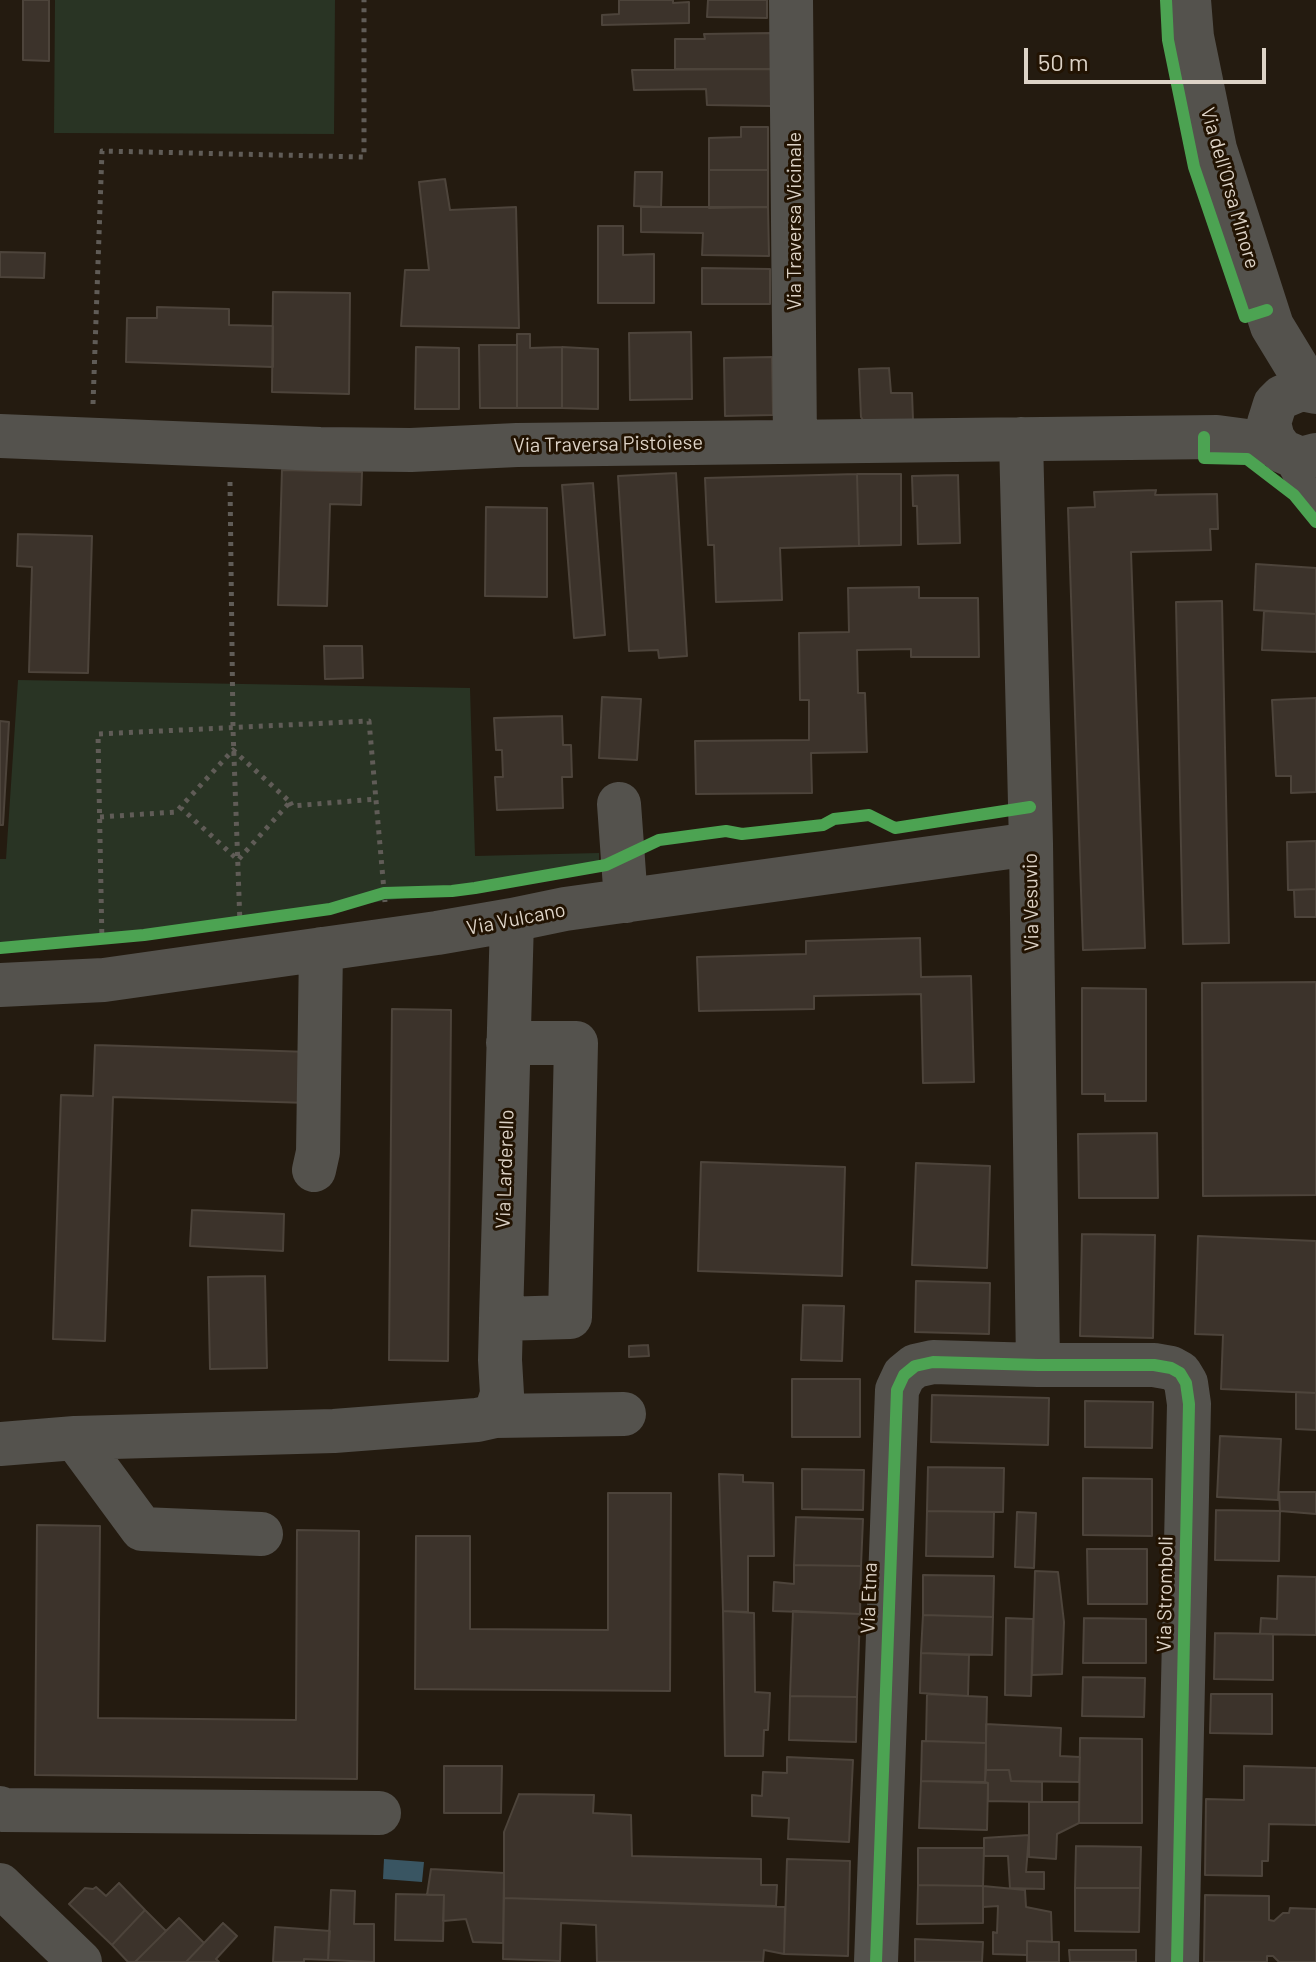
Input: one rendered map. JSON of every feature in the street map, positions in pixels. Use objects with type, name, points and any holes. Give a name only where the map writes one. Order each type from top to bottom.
[{"type":"street","name":"Via Traversa Vicinale","points":[[791,0],[795,442]]},
{"type":"street","name":"Via dell'Orsa Minore","points":[[1189,0],[1192,37],[1215,149],[1272,326],[1297,431]]},
{"type":"street","name":"Via Traversa Pistoiese","points":[[0,436],[229,447],[411,450],[517,445],[1217,437],[1297,431]]},
{"type":"street","name":"Via Vesuvio","points":[[1021,439],[1031,844],[1038,1365]]},
{"type":"street","points":[[619,804],[626,901]]},
{"type":"street","name":"Via Vulcano","points":[[0,985],[103,959],[241,931],[321,949],[565,909],[1031,844]]},
{"type":"street","name":"Via Larderello","points":[[495,1416],[502,1394],[500,1360],[512,920]]},
{"type":"street","points":[[314,1170],[318,1152],[321,949]]},
{"type":"street","points":[[501,1319],[570,1317],[576,1043],[508,1043]]},
{"type":"street","name":"Via Etna","points":[[876,1962],[897,1390],[904,1375],[915,1366],[933,1362],[1038,1365]]},
{"type":"street","name":"Via Stromboli","points":[[1038,1365],[1154,1365],[1180,1373],[1186,1383],[1189,1404],[1177,1962]]},
{"type":"street","points":[[0,1444],[75,1438],[334,1431],[495,1416],[624,1414]]},
{"type":"street","points":[[75,1438],[142,1529],[261,1534]]},
{"type":"street","points":[[0,1808],[379,1813]]},
{"type":"street","points":[[0,1885],[80,1962]]},
{"type":"path","points":[[91,440],[102,151],[364,157],[364,0]]},
{"type":"path","points":[[229,447],[233,750],[241,931]]},
{"type":"path","points":[[103,959],[98,734],[369,721],[376,799],[391,892],[391,939]]},
{"type":"path","points":[[233,750],[292,806],[376,799]]},
{"type":"path","points":[[100,817],[176,812],[233,750]]},
{"type":"path","points":[[238,860],[290,802]]},
{"type":"path","points":[[181,808],[238,860]]},
{"type":"path","points":[[371,897],[391,892]]},
{"type":"path","points":[[103,959],[116,937]]},
{"type":"path","points":[[85,940],[103,959]]},
{"type":"green space","points":[[55,0],[335,0],[334,134],[54,133]]},
{"type":"green space","points":[[18,680],[470,688],[475,856],[599,853],[599,867],[475,888],[144,935],[102,944],[0,949],[0,859],[6,859]]},
{"type":"water","points":[[384,1859],[424,1862],[422,1882],[383,1879]]},
{"type":"building","points":[[23,0],[49,0],[49,61],[23,60]]},
{"type":"building","points":[[619,0],[689,2],[689,23],[602,25],[602,15],[619,14]]},
{"type":"building","points":[[708,0],[767,0],[767,18],[707,17]]},
{"type":"building","points":[[771,33],[771,69],[675,69],[675,39],[705,39],[704,34]]},
{"type":"building","points":[[771,69],[771,106],[707,105],[706,89],[634,90],[632,70]]},
{"type":"building","points":[[741,127],[768,127],[768,170],[709,170],[709,138],[741,137]]},
{"type":"building","points":[[709,170],[768,170],[768,207],[709,208]]},
{"type":"building","points":[[635,172],[662,172],[661,207],[634,206]]},
{"type":"building","points":[[445,179],[450,210],[516,207],[519,328],[401,326],[405,270],[429,270],[419,182]]},
{"type":"building","points":[[641,207],[768,207],[769,256],[702,255],[703,233],[641,232]]},
{"type":"building","points":[[598,226],[623,226],[623,255],[654,254],[654,303],[598,303]]},
{"type":"building","points":[[0,252],[45,253],[44,278],[0,277]]},
{"type":"building","points":[[702,268],[770,269],[770,304],[702,304]]},
{"type":"building","points":[[273,292],[350,293],[349,394],[272,392]]},
{"type":"building","points":[[157,307],[229,309],[229,325],[273,326],[273,367],[126,362],[127,318],[157,318]]},
{"type":"building","points":[[691,332],[692,399],[630,400],[629,333]]},
{"type":"building","points":[[517,334],[530,334],[530,348],[562,347],[562,408],[517,408]]},
{"type":"building","points":[[479,345],[517,345],[517,408],[480,408]]},
{"type":"building","points":[[416,347],[459,348],[459,409],[415,409]]},
{"type":"building","points":[[562,347],[598,349],[598,409],[562,408]]},
{"type":"building","points":[[772,357],[773,415],[725,416],[724,358]]},
{"type":"building","points":[[889,368],[891,393],[912,393],[913,420],[863,420],[859,369]]},
{"type":"building","points":[[282,470],[362,472],[361,505],[330,504],[327,606],[278,605]]},
{"type":"building","points":[[676,473],[687,656],[659,658],[658,650],[629,651],[618,476]]},
{"type":"building","points":[[857,474],[901,474],[901,545],[859,546]]},
{"type":"building","points":[[857,474],[859,546],[780,548],[782,600],[716,602],[714,545],[708,545],[705,478]]},
{"type":"building","points":[[958,475],[960,543],[918,544],[912,476]]},
{"type":"building","points":[[593,483],[605,635],[574,638],[562,485]]},
{"type":"building","points":[[1156,490],[1155,495],[1217,494],[1218,529],[1210,529],[1211,550],[1131,552],[1145,948],[1083,950],[1068,508],[1095,507],[1094,492]]},
{"type":"building","points":[[486,507],[547,508],[547,597],[485,596]]},
{"type":"building","points":[[18,534],[92,536],[88,673],[29,672],[32,567],[17,566]]},
{"type":"building","points":[[1256,564],[1316,568],[1316,614],[1254,610]]},
{"type":"building","points":[[919,587],[919,598],[978,598],[979,657],[911,657],[911,649],[857,650],[858,693],[865,693],[867,752],[811,753],[812,793],[696,794],[695,741],[809,740],[809,700],[800,700],[799,633],[849,632],[848,588]]},
{"type":"building","points":[[1222,601],[1229,943],[1183,944],[1176,602]]},
{"type":"building","points":[[1264,611],[1316,614],[1316,652],[1262,650]]},
{"type":"building","points":[[324,646],[362,646],[363,678],[325,679]]},
{"type":"building","points":[[602,697],[641,699],[637,760],[599,758]]},
{"type":"building","points":[[1316,698],[1316,792],[1291,793],[1291,776],[1276,776],[1272,700]]},
{"type":"building","points":[[562,716],[563,745],[571,745],[572,777],[562,777],[563,808],[497,810],[495,777],[503,777],[502,750],[496,750],[494,718]]},
{"type":"building","points":[[0,721],[9,722],[3,825],[0,825]]},
{"type":"building","points":[[1316,841],[1316,889],[1288,890],[1287,842]]},
{"type":"building","points":[[1316,889],[1316,917],[1295,917],[1294,890]]},
{"type":"building","points":[[920,938],[921,977],[971,976],[974,1082],[923,1083],[921,994],[814,996],[814,1009],[699,1011],[697,957],[806,954],[806,941]]},
{"type":"building","points":[[1316,982],[1316,1195],[1203,1196],[1202,983]]},
{"type":"building","points":[[1082,988],[1146,989],[1146,1101],[1105,1101],[1105,1094],[1082,1094]]},
{"type":"building","points":[[392,1009],[451,1010],[448,1361],[389,1360]]},
{"type":"building","points":[[95,1045],[310,1052],[309,1103],[113,1097],[105,1341],[53,1339],[61,1095],[93,1096]]},
{"type":"building","points":[[1157,1133],[1158,1198],[1079,1198],[1078,1134]]},
{"type":"building","points":[[701,1162],[845,1167],[842,1276],[698,1271]]},
{"type":"building","points":[[916,1163],[990,1166],[987,1268],[912,1265]]},
{"type":"building","points":[[192,1210],[284,1214],[283,1251],[190,1246]]},
{"type":"building","points":[[1082,1234],[1155,1235],[1153,1338],[1080,1336]]},
{"type":"building","points":[[1198,1236],[1316,1241],[1316,1393],[1221,1389],[1223,1335],[1195,1334]]},
{"type":"building","points":[[265,1276],[267,1368],[210,1369],[208,1277]]},
{"type":"building","points":[[916,1281],[990,1283],[989,1334],[915,1332]]},
{"type":"building","points":[[803,1305],[844,1306],[842,1361],[801,1360]]},
{"type":"building","points":[[648,1345],[649,1356],[629,1357],[629,1346]]},
{"type":"building","points":[[792,1379],[860,1379],[860,1437],[792,1437]]},
{"type":"building","points":[[1296,1392],[1316,1393],[1316,1430],[1296,1429]]},
{"type":"building","points":[[932,1395],[1049,1398],[1048,1445],[931,1442]]},
{"type":"building","points":[[1085,1401],[1153,1402],[1152,1448],[1085,1447]]},
{"type":"building","points":[[1220,1436],[1281,1439],[1278,1500],[1217,1497]]},
{"type":"building","points":[[928,1467],[1004,1468],[1003,1512],[927,1511]]},
{"type":"building","points":[[802,1469],[864,1470],[863,1510],[802,1509]]},
{"type":"building","points":[[719,1474],[743,1475],[743,1482],[773,1483],[774,1556],[748,1556],[748,1612],[723,1611]]},
{"type":"building","points":[[1083,1478],[1152,1479],[1152,1536],[1083,1535]]},
{"type":"building","points":[[1279,1492],[1316,1492],[1316,1514],[1280,1511]]},
{"type":"building","points":[[608,1493],[671,1493],[670,1691],[415,1689],[416,1536],[470,1536],[470,1629],[608,1630]]},
{"type":"building","points":[[1216,1510],[1280,1511],[1279,1561],[1215,1560]]},
{"type":"building","points":[[927,1511],[994,1512],[993,1557],[926,1556]]},
{"type":"building","points":[[1017,1512],[1036,1513],[1034,1568],[1015,1567]]},
{"type":"building","points":[[796,1517],[863,1519],[861,1566],[794,1565]]},
{"type":"building","points":[[37,1525],[100,1526],[98,1718],[296,1720],[297,1530],[359,1531],[357,1779],[35,1775]]},
{"type":"building","points":[[1087,1549],[1147,1549],[1147,1604],[1088,1604]]},
{"type":"building","points":[[794,1565],[861,1566],[860,1614],[773,1611],[774,1582],[794,1584]]},
{"type":"building","points":[[1035,1571],[1058,1572],[1064,1622],[1062,1674],[1032,1675]]},
{"type":"building","points":[[923,1575],[994,1576],[993,1617],[923,1615]]},
{"type":"building","points":[[1278,1576],[1316,1577],[1316,1635],[1260,1634],[1261,1618],[1277,1619]]},
{"type":"building","points":[[723,1611],[754,1613],[755,1692],[770,1693],[763,1756],[725,1756]]},
{"type":"building","points":[[793,1611],[860,1614],[857,1697],[790,1696]]},
{"type":"building","points":[[923,1615],[993,1617],[992,1655],[921,1653]]},
{"type":"building","points":[[1006,1618],[1033,1619],[1031,1696],[1005,1695]]},
{"type":"building","points":[[1084,1618],[1146,1619],[1146,1663],[1083,1663]]},
{"type":"building","points":[[1215,1633],[1273,1634],[1273,1680],[1214,1679]]},
{"type":"building","points":[[921,1653],[969,1655],[968,1696],[920,1693]]},
{"type":"building","points":[[1083,1677],[1145,1678],[1144,1717],[1082,1716]]},
{"type":"building","points":[[927,1694],[987,1697],[986,1743],[926,1741]]},
{"type":"building","points":[[1211,1694],[1272,1694],[1272,1734],[1210,1733]]},
{"type":"building","points":[[790,1696],[857,1697],[856,1742],[789,1740]]},
{"type":"building","points":[[986,1724],[1061,1728],[1060,1756],[1080,1757],[1079,1782],[1011,1781],[1009,1770],[986,1770]]},
{"type":"building","points":[[1080,1738],[1142,1739],[1142,1823],[1079,1823]]},
{"type":"building","points":[[922,1741],[986,1743],[985,1782],[921,1781]]},
{"type":"building","points":[[787,1757],[853,1760],[849,1842],[788,1839],[789,1818],[752,1816],[752,1795],[762,1796],[763,1772],[787,1773]]},
{"type":"building","points":[[444,1766],[502,1766],[501,1813],[444,1813]]},
{"type":"building","points":[[1244,1766],[1316,1768],[1316,1825],[1269,1824],[1268,1861],[1262,1861],[1262,1876],[1205,1875],[1206,1799],[1244,1800]]},
{"type":"building","points":[[986,1770],[1009,1770],[1011,1781],[1042,1782],[1042,1802],[988,1801]]},
{"type":"building","points":[[921,1781],[988,1783],[987,1830],[919,1828]]},
{"type":"building","points":[[519,1794],[594,1795],[593,1813],[631,1815],[632,1856],[761,1859],[761,1885],[777,1885],[776,1906],[504,1898],[504,1832]]},
{"type":"building","points":[[1029,1802],[1079,1802],[1079,1823],[1057,1834],[1056,1859],[1029,1857]]},
{"type":"building","points":[[1029,1835],[1026,1872],[1044,1872],[1044,1889],[1010,1888],[1008,1856],[984,1856],[984,1838]]},
{"type":"building","points":[[1076,1846],[1141,1847],[1140,1888],[1075,1888]]},
{"type":"building","points":[[918,1848],[984,1848],[983,1886],[918,1885]]},
{"type":"building","points":[[787,1859],[850,1861],[848,1956],[784,1954]]},
{"type":"building","points":[[431,1869],[504,1873],[503,1943],[473,1942],[466,1919],[443,1921],[444,1895],[427,1895]]},
{"type":"building","points":[[119,1883],[145,1910],[112,1945],[69,1904],[85,1888],[96,1887],[106,1896]]},
{"type":"building","points":[[918,1885],[983,1886],[983,1923],[917,1924]]},
{"type":"building","points":[[983,1886],[1025,1890],[1026,1907],[1051,1912],[1052,1942],[1027,1941],[1027,1955],[993,1954],[998,1906],[983,1907]]},
{"type":"building","points":[[1075,1888],[1140,1888],[1139,1932],[1075,1931]]},
{"type":"building","points":[[331,1890],[355,1891],[354,1924],[374,1924],[374,1962],[328,1960]]},
{"type":"building","points":[[396,1894],[444,1895],[443,1941],[395,1940]]},
{"type":"building","points":[[1205,1895],[1269,1896],[1269,1920],[1274,1921],[1283,1913],[1289,1913],[1290,1908],[1316,1909],[1316,1962],[1279,1962],[1273,1956],[1267,1956],[1267,1962],[1204,1962]]},
{"type":"building","points":[[504,1898],[785,1907],[784,1954],[764,1950],[763,1962],[597,1962],[596,1925],[561,1923],[560,1961],[503,1959]]},
{"type":"building","points":[[145,1910],[166,1931],[135,1962],[128,1962],[112,1945]]},
{"type":"building","points":[[179,1918],[204,1943],[186,1962],[135,1962]]},
{"type":"building","points":[[223,1923],[237,1936],[216,1959],[219,1962],[186,1962]]},
{"type":"building","points":[[275,1927],[330,1931],[328,1960],[273,1962]]},
{"type":"building","points":[[915,1939],[983,1942],[982,1962],[915,1962]]},
{"type":"building","points":[[1027,1941],[1059,1942],[1059,1962],[1027,1962]]},
{"type":"building","points":[[1069,1950],[1136,1950],[1136,1962],[1070,1962]]},
{"type":"cycle path","points":[[1166,0],[1168,40],[1194,167],[1245,317],[1267,310]]},
{"type":"cycle path","points":[[1204,437],[1204,458],[1247,459],[1294,495],[1316,522]]},
{"type":"cycle path","points":[[0,948],[144,935],[330,909],[384,893],[475,888],[606,865],[659,840],[726,831],[742,834],[823,825],[834,819],[869,815],[895,828],[1030,807]]},
{"type":"cycle path","points":[[876,1962],[897,1390],[904,1375],[915,1366],[933,1362],[1154,1365],[1180,1373],[1186,1383],[1189,1404],[1177,1962]]}]
